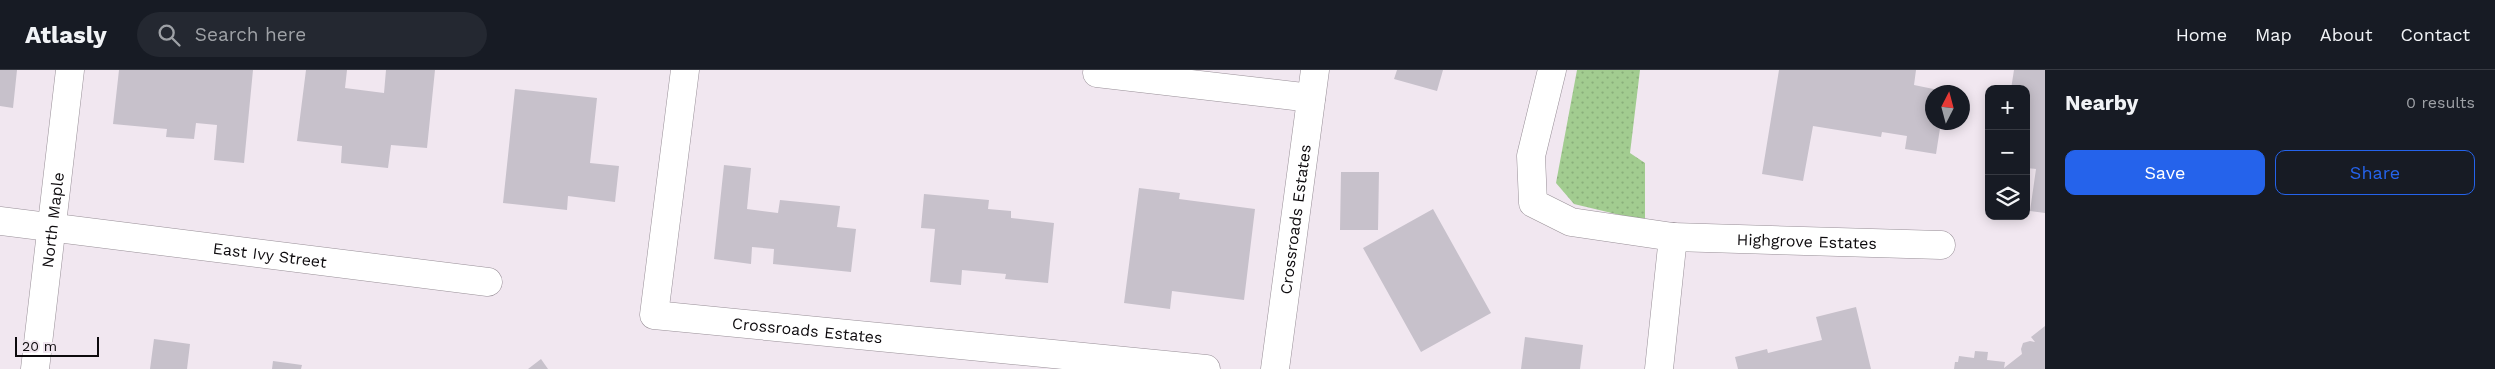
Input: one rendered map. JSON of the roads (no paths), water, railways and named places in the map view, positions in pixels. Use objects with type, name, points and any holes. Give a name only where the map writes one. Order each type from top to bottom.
[{"type":"street","name":"North Maple","points":[[35,369],[70,70]]},
{"type":"street","name":"Crossroads Estates","points":[[686,70],[654,315],[1206,369]]},
{"type":"street","name":"Crossroads Estates","points":[[1274,369],[1315,70]]},
{"type":"street","name":"Highgrove Estates","points":[[1552,70],[1531,156],[1533,202],[1571,222],[1673,236],[1941,245]]},
{"type":"street","points":[[1097,73],[1312,98]]},
{"type":"street","name":"East Ivy Street","points":[[0,221],[488,282]]},
{"type":"street","points":[[1659,369],[1673,236]]}]
